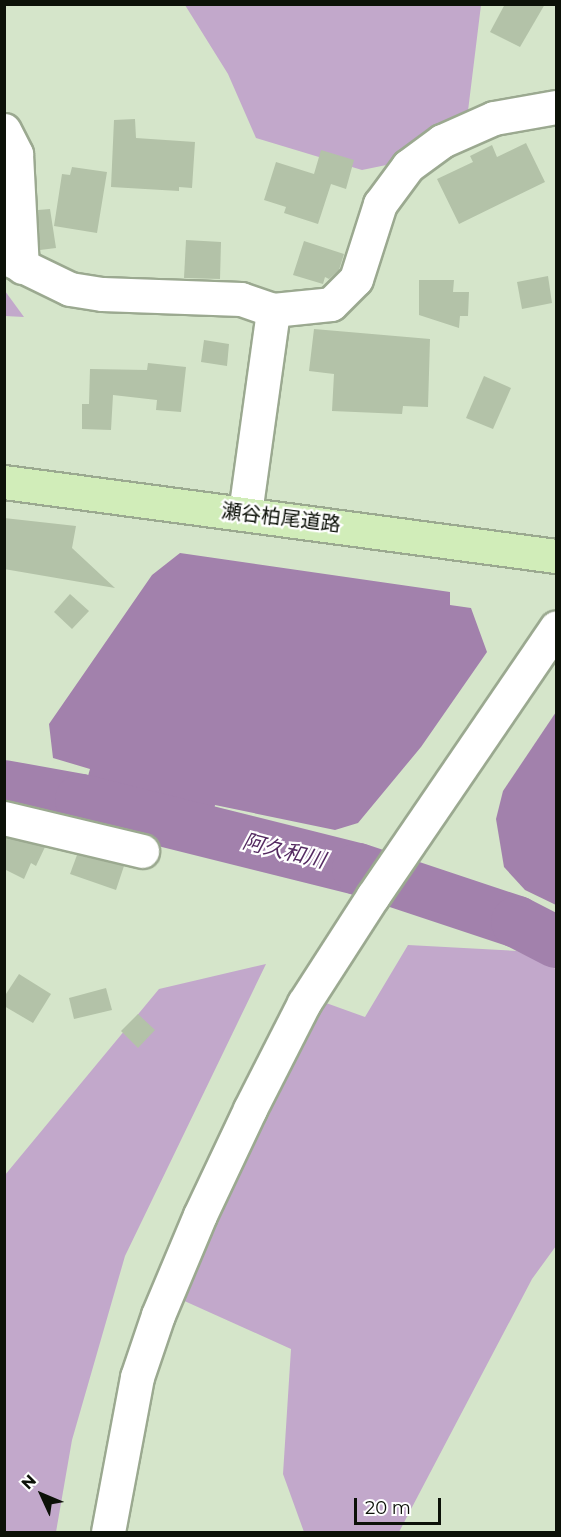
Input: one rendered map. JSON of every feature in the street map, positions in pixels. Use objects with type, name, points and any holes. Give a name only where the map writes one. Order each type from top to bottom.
[{"type":"main road","name":"瀬谷柏尾道路","points":[[4,482],[556,556]]},
{"type":"street","points":[[4,130],[16,154],[13,262],[70,288],[102,294],[241,299],[273,310],[331,304],[356,279],[380,204],[408,166],[442,141],[494,118],[556,107]]},
{"type":"street","points":[[245,513],[273,310]]},
{"type":"street","points":[[108,1533],[137,1377],[158,1315],[205,1204],[304,1003],[396,861],[556,627]]},
{"type":"street","points":[[4,818],[142,851]]},
{"type":"shaded area","points":[[185,5],[481,5],[467,119],[396,163],[362,170],[256,138],[228,74]]},
{"type":"shaded area","points":[[5,291],[24,317],[5,316]]},
{"type":"shaded area","points":[[180,553],[450,592],[450,605],[471,608],[487,652],[421,747],[358,823],[335,830],[215,805],[210,832],[81,800],[90,769],[53,758],[49,724],[152,575]]},
{"type":"shaded area","points":[[556,712],[556,905],[525,890],[504,867],[496,819],[503,791]]},
{"type":"shaded area","points":[[408,945],[517,951],[556,969],[556,1246],[532,1279],[399,1532],[304,1532],[283,1474],[291,1349],[180,1299],[315,999],[365,1017]]},
{"type":"shaded area","points":[[266,964],[125,1256],[72,1440],[56,1532],[5,1532],[5,1175],[159,989]]},
{"type":"building","points":[[505,4],[545,4],[520,47],[490,32]]},
{"type":"building","points":[[135,119],[136,138],[195,142],[192,188],[179,187],[179,191],[111,187],[114,120]]},
{"type":"building","points":[[526,143],[545,182],[459,224],[437,179],[473,162],[470,156],[492,145],[497,157]]},
{"type":"building","points":[[321,150],[354,160],[346,189],[331,184],[318,224],[284,213],[286,207],[264,200],[276,162],[314,174]]},
{"type":"building","points":[[72,167],[107,172],[97,233],[54,226],[62,174],[70,175]]},
{"type":"building","points":[[50,209],[56,248],[40,250],[38,210]]},
{"type":"building","points":[[186,240],[221,242],[220,279],[184,278]]},
{"type":"building","points":[[304,241],[344,254],[339,270],[329,279],[325,277],[323,284],[293,275]]},
{"type":"building","points":[[548,276],[552,303],[522,309],[517,282]]},
{"type":"building","points":[[419,280],[454,280],[453,292],[469,292],[468,316],[460,316],[459,328],[419,315]]},
{"type":"building","points":[[314,329],[430,339],[428,407],[403,406],[402,414],[332,411],[334,374],[309,371]]},
{"type":"building","points":[[204,340],[229,344],[227,366],[201,362]]},
{"type":"building","points":[[148,363],[186,367],[181,412],[156,410],[157,400],[113,395],[111,430],[82,429],[82,404],[89,404],[90,369],[147,370]]},
{"type":"building","points":[[484,376],[511,388],[493,429],[466,418]]},
{"type":"building","points":[[4,518],[76,526],[72,548],[115,588],[4,569]]},
{"type":"building","points":[[70,594],[89,611],[72,629],[54,612]]},
{"type":"building","points":[[4,837],[45,847],[36,866],[31,863],[24,879],[4,869]]},
{"type":"building","points":[[77,855],[124,866],[116,890],[70,874]]},
{"type":"building","points":[[19,974],[51,994],[33,1023],[4,1006],[4,997]]},
{"type":"building","points":[[106,988],[112,1010],[74,1019],[69,998]]},
{"type":"building","points":[[138,1014],[155,1030],[138,1048],[121,1031]]},
{"type":"waterway","name":"阿久和川","points":[[4,786],[81,800],[358,869],[517,922],[556,942]]}]
